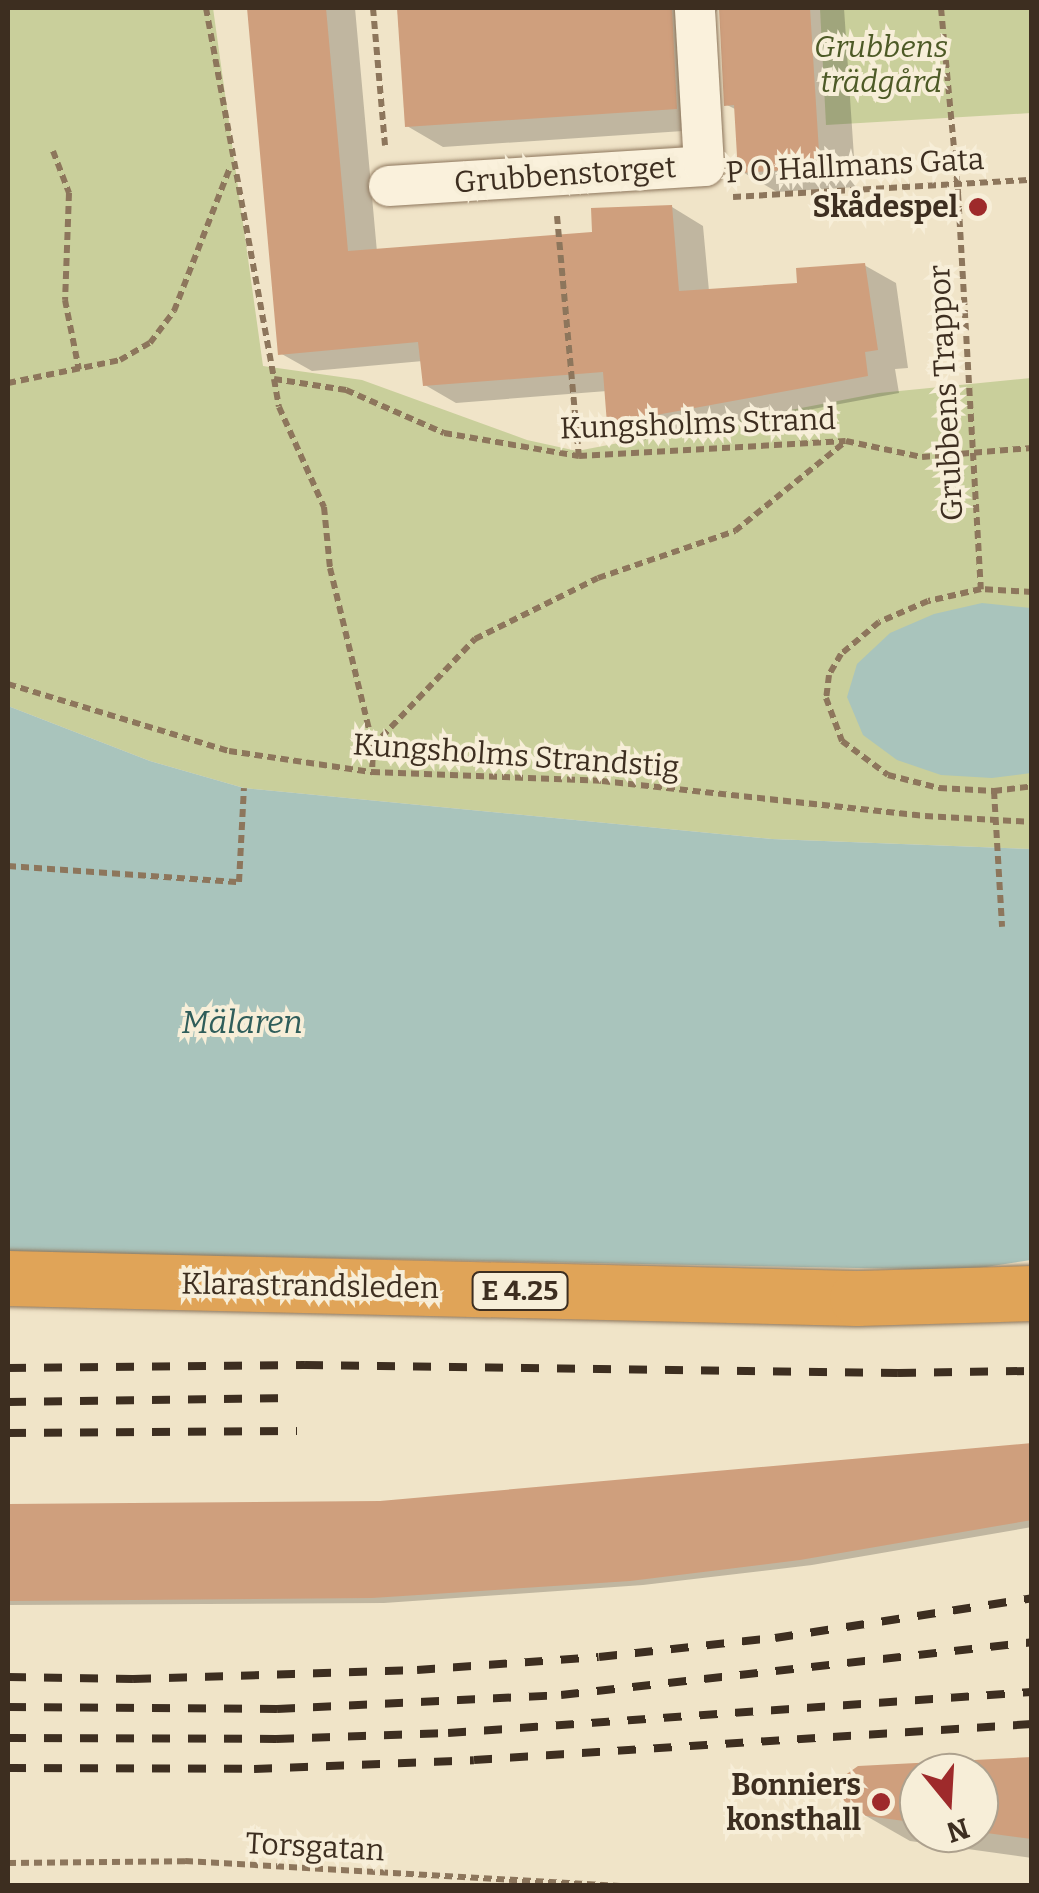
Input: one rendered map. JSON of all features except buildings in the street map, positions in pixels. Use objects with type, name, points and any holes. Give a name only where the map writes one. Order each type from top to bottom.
[{"type":"highway","name":"Klarastrandsleden","points":[[8,1278],[856,1298],[1032,1293]]},
{"type":"highway","name":"Klarastrandsleden","points":[[8,1307],[854,1326],[1032,1320]]},
{"type":"street","name":"Grubbenstorget","points":[[389,186],[704,166],[696,8]]},
{"type":"path","points":[[206,8],[279,407],[324,507],[330,568],[373,746],[372,772]]},
{"type":"path","points":[[373,8],[389,186]]},
{"type":"path","name":"Grubbens Trappor","points":[[941,8],[958,194],[981,589]]},
{"type":"path","points":[[53,150],[69,194],[65,300],[79,370]]},
{"type":"path","points":[[8,383],[120,360],[150,343],[174,311],[232,164]]},
{"type":"path","name":"P O Hallmans Gata","points":[[704,166],[714,198],[1032,180]]},
{"type":"path","points":[[560,256],[579,456]]},
{"type":"path","name":"Kungsholms Strand","points":[[274,379],[346,390],[444,434],[579,456],[846,440],[922,456],[1032,448]]},
{"type":"path","points":[[373,746],[474,639],[598,578],[734,532],[846,440]]},
{"type":"path","points":[[1032,592],[981,589],[928,601],[879,622],[841,654],[829,675],[826,698],[842,740],[888,775],[940,788],[994,791],[1032,786]]},
{"type":"path","name":"Kungsholms Strandstig","points":[[8,684],[229,752],[372,772],[602,781],[925,816],[1032,822]]},
{"type":"path","points":[[8,866],[239,882],[244,788]]},
{"type":"path","points":[[994,791],[1002,927]]},
{"type":"path","name":"Torsgatan","points":[[8,1863],[186,1862],[620,1886]]},
{"type":"green space","points":[[8,8],[213,8],[263,366],[362,380],[527,440],[577,451],[879,393],[1031,378],[1031,849],[772,839],[244,788],[150,761],[8,706]]},
{"type":"green space","name":"Grubbens trädgård","points":[[820,8],[1031,8],[1031,113],[826,125]]},
{"type":"water","points":[[982,603],[1031,608],[1031,773],[992,778],[941,775],[897,760],[863,735],[847,697],[857,664],[890,633],[934,614]]},
{"type":"water","name":"Mälaren","points":[[8,706],[150,761],[244,788],[772,839],[1031,849],[1031,1260],[966,1270],[8,1252]]},
{"type":"railway","points":[[8,1368],[305,1365],[898,1373],[1032,1371]]},
{"type":"railway","points":[[8,1402],[296,1398]]},
{"type":"railway","points":[[8,1433],[297,1431]]},
{"type":"railway","points":[[8,1677],[133,1679],[417,1670],[599,1657],[775,1638],[1032,1598]]},
{"type":"railway","points":[[8,1707],[277,1709],[561,1695],[1032,1642]]},
{"type":"railway","points":[[8,1738],[276,1739],[448,1733],[1032,1692]]},
{"type":"railway","points":[[8,1768],[254,1769],[474,1760],[1032,1724]]},
{"type":"place","name":"Skådespel","points":[[978,207]]},
{"type":"place","name":"Bonniers konsthall","points":[[881,1802]]}]
